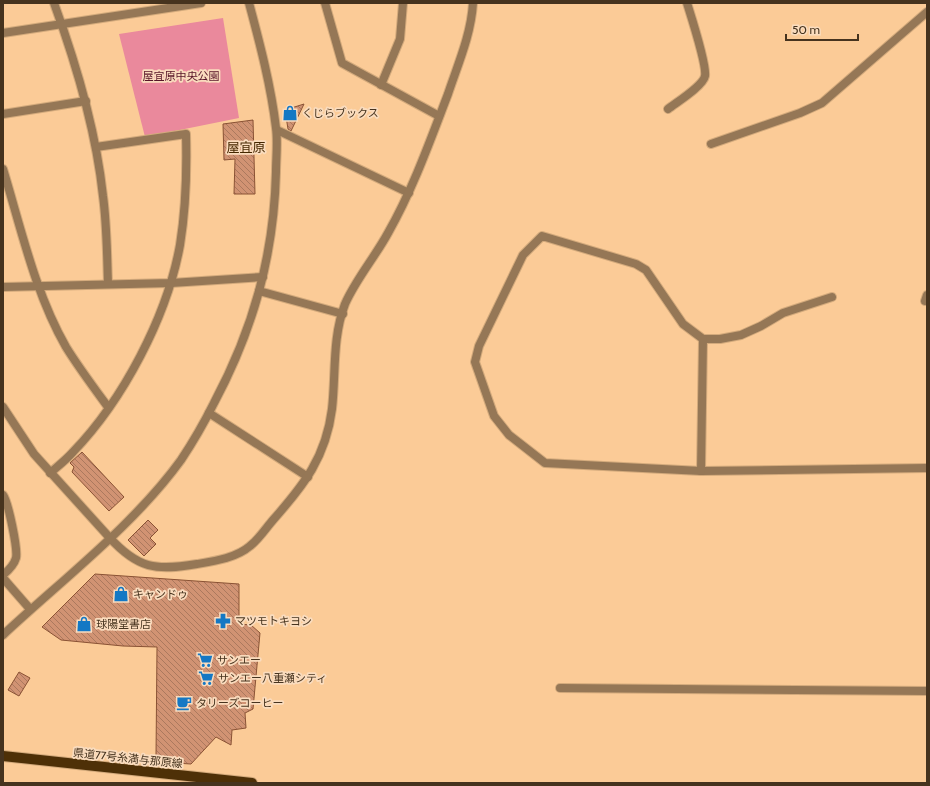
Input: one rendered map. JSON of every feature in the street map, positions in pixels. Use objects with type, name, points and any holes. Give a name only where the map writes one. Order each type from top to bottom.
[{"type":"main road","name":"県道77号糸満与那原線","points":[[3,756],[252,783]]},
{"type":"street","points":[[54,3],[86,101],[96,148],[104,197],[108,284]]},
{"type":"street","points":[[3,33],[201,3]]},
{"type":"street","points":[[3,634],[109,537],[148,498],[180,460],[209,413],[232,368],[251,323],[262,277],[275,192],[277,130],[266,67],[250,3]]},
{"type":"street","points":[[326,3],[342,63],[381,86],[439,116]]},
{"type":"street","points":[[381,86],[400,39],[403,3]]},
{"type":"street","points":[[3,407],[34,454],[50,473],[123,552],[132,559],[154,567],[185,566],[234,555],[250,546],[301,488],[317,462],[328,430],[332,409],[335,349],[346,304],[359,279],[388,234],[409,193],[466,44],[473,3]]},
{"type":"street","points":[[668,108],[696,87],[705,76],[687,3]]},
{"type":"street","points":[[711,144],[800,113],[822,103],[927,11],[926,3]]},
{"type":"street","points":[[3,114],[86,101]]},
{"type":"street","points":[[277,130],[409,193]]},
{"type":"street","points":[[50,473],[73,453],[123,385],[141,353],[171,283],[180,246],[187,169],[186,134],[96,148]]},
{"type":"street","points":[[3,169],[39,286],[66,347],[108,407]]},
{"type":"street","points":[[832,297],[783,313],[761,326],[741,335],[720,339],[704,339],[683,324],[646,270],[636,264],[542,236],[523,255],[479,346],[475,362],[494,416],[510,435],[545,463],[701,471],[927,468]]},
{"type":"street","points":[[3,287],[171,283],[262,277]]},
{"type":"street","points":[[259,291],[343,314]]},
{"type":"street","points":[[701,471],[704,339]]},
{"type":"street","points":[[209,413],[308,478]]},
{"type":"street","points":[[3,495],[10,520],[16,557],[11,568],[3,576],[30,609]]},
{"type":"street","points":[[560,688],[927,691]]},
{"type":"green space","name":"屋宜原中央公園","points":[[223,18],[239,118],[145,137],[119,34]]},
{"type":"building","points":[[304,104],[291,131],[288,129],[285,110]]},
{"type":"building","points":[[253,120],[255,194],[234,194],[235,159],[224,160],[223,124]]},
{"type":"building","points":[[82,452],[124,497],[109,511],[72,472],[74,467],[70,463]]},
{"type":"building","points":[[148,520],[158,530],[150,538],[156,544],[144,556],[128,540]]},
{"type":"building","name":"サンエー八重瀬シティ","points":[[95,574],[239,584],[239,624],[251,625],[260,633],[253,709],[245,713],[246,728],[232,730],[231,745],[216,737],[191,764],[159,762],[156,756],[157,647],[123,646],[61,640],[42,627]]},
{"type":"building","points":[[19,672],[30,678],[19,696],[8,690]]},
{"type":"place","name":"くじらブックス","points":[[290,113]]},
{"type":"place","name":"キャンドゥ","points":[[121,594]]},
{"type":"place","name":"マツモトキヨシ","points":[[223,621]]},
{"type":"place","name":"球陽堂書店","points":[[84,624]]},
{"type":"place","name":"サンエー","points":[[205,660]]},
{"type":"place","name":"サンエー八重瀬シティ","points":[[206,678]]},
{"type":"place","name":"タリーズコーヒー","points":[[184,703]]},
{"type":"district","name":"屋宜原","points":[[246,147]]}]
